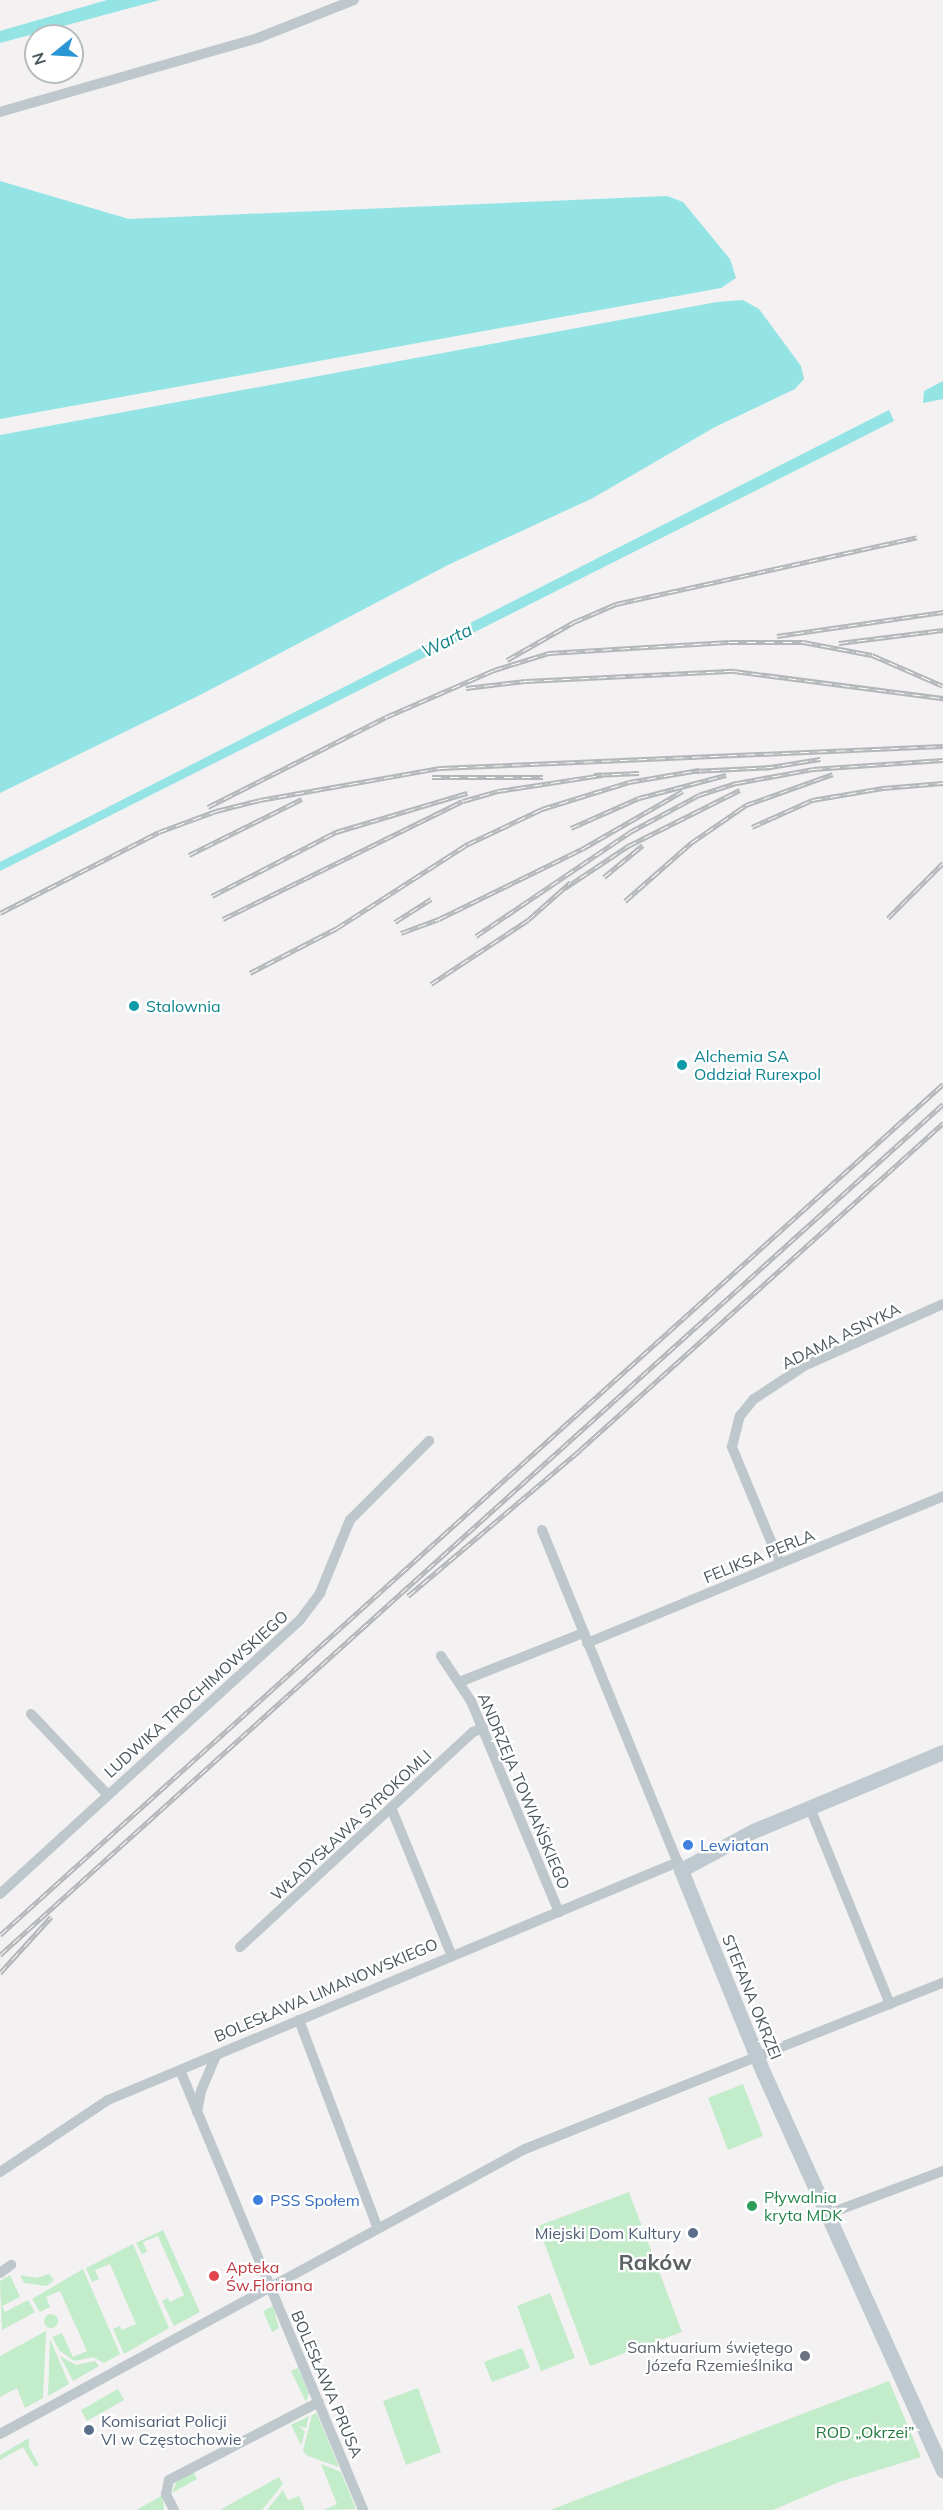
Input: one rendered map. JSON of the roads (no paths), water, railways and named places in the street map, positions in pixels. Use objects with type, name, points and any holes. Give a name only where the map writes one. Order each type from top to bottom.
[{"type":"street","points":[[0,112],[258,38],[354,0]]},
{"type":"street","name":"ADAMA ASNYKA","points":[[780,1563],[732,1447],[740,1416],[754,1400],[804,1366],[943,1304]]},
{"type":"street","name":"LUDWIKA TROCHIMOWSKIEGO","points":[[0,1894],[300,1620],[320,1593],[350,1520],[429,1441]]},
{"type":"street","name":"FELIKSA PERLA","points":[[585,1638],[780,1563],[943,1496]]},
{"type":"street","name":"STEFANA OKRZEI","points":[[542,1530],[758,2059],[943,2471]]},
{"type":"street","name":"ANDRZEJA TOWIAŃSKIEGO","points":[[462,1681],[585,1638]]},
{"type":"street","name":"ANDRZEJA TOWIAŃSKIEGO","points":[[441,1656],[462,1681],[559,1912]]},
{"type":"street","points":[[31,1714],[107,1794]]},
{"type":"street","name":"WŁADYSŁAWA SYROKOMLI","points":[[240,1947],[392,1810],[473,1732],[483,1728]]},
{"type":"street","name":"BOLESŁAWA LIMANOWSKIEGO","points":[[0,2172],[94,2107],[452,1956],[679,1866],[743,1835],[943,1752]]},
{"type":"street","points":[[810,1808],[890,2004]]},
{"type":"street","points":[[392,1810],[452,1956]]},
{"type":"street","points":[[0,2434],[525,2149],[758,2059],[943,1983]]},
{"type":"street","points":[[299,2020],[378,2229]]},
{"type":"street","points":[[197,2112],[201,2091],[216,2055]]},
{"type":"street","name":"BOLESŁAWA PRUSA","points":[[180,2070],[363,2510]]},
{"type":"street","points":[[828,2214],[943,2170]]},
{"type":"street","points":[[0,2274],[11,2265]]},
{"type":"street","points":[[174,2510],[167,2489],[169,2480],[319,2402]]},
{"type":"water","points":[[107,0],[160,0],[71,24],[24,24]]},
{"type":"water","points":[[24,24],[24,37],[0,43],[0,31]]},
{"type":"water","points":[[0,181],[129,219],[667,196],[683,202],[730,259],[736,278],[721,288],[0,419]]},
{"type":"water","points":[[743,300],[759,309],[801,366],[804,379],[795,389],[715,427],[593,498],[448,565],[202,694],[0,793],[0,435],[717,302]]},
{"type":"water","points":[[943,381],[943,399],[923,403],[924,391]]},
{"type":"water","name":"Warta","points":[[889,410],[894,421],[0,871],[0,862]]},
{"type":"railway","points":[[507,660],[574,622],[616,604],[917,537]]},
{"type":"railway","points":[[777,636],[943,612]]},
{"type":"railway","points":[[839,643],[943,630]]},
{"type":"railway","points":[[208,807],[386,717],[494,670],[549,653],[729,642],[803,642],[872,655],[943,686]]},
{"type":"railway","points":[[466,688],[526,681],[734,671],[943,698]]},
{"type":"railway","points":[[0,913],[159,832],[216,811],[260,800],[440,768],[943,746]]},
{"type":"railway","points":[[764,768],[820,759]]},
{"type":"railway","points":[[476,936],[630,832],[699,795],[737,783],[813,769],[943,760]]},
{"type":"railway","points":[[693,771],[771,767]]},
{"type":"railway","points":[[250,973],[337,928],[468,844],[542,809],[629,782],[699,770]]},
{"type":"railway","points":[[594,775],[639,773]]},
{"type":"railway","points":[[625,901],[691,843],[746,805],[833,774]]},
{"type":"railway","points":[[223,919],[463,801],[498,791],[602,775]]},
{"type":"railway","points":[[571,828],[639,798],[726,775]]},
{"type":"railway","points":[[432,777],[543,777]]},
{"type":"railway","points":[[752,827],[812,800],[883,788],[943,783]]},
{"type":"railway","points":[[565,888],[628,846],[740,790]]},
{"type":"railway","points":[[401,933],[439,919],[582,849],[683,791]]},
{"type":"railway","points":[[212,896],[336,832],[467,793]]},
{"type":"railway","points":[[189,855],[302,799]]},
{"type":"railway","points":[[604,877],[643,845]]},
{"type":"railway","points":[[888,918],[943,863]]},
{"type":"railway","points":[[431,984],[528,920],[571,882]]},
{"type":"railway","points":[[395,922],[431,899]]},
{"type":"railway","points":[[0,1935],[943,1084]]},
{"type":"railway","points":[[0,1955],[943,1104]]},
{"type":"railway","points":[[408,1596],[580,1450],[943,1123]]},
{"type":"railway","points":[[0,1973],[51,1917]]},
{"type":"place","name":"Stalownia","points":[[134,1006]]},
{"type":"place","name":"Alchemia SA Oddział Rurexpol","points":[[682,1065]]},
{"type":"place","name":"Lewiatan","points":[[688,1845]]},
{"type":"place","name":"PSS Społem","points":[[258,2200]]},
{"type":"place","name":"Pływalnia kryta MDK","points":[[752,2206]]},
{"type":"place","name":"Miejski Dom Kultury","points":[[693,2233]]},
{"type":"place","name":"Apteka Św.Floriana","points":[[214,2276]]},
{"type":"place","name":"Sanktuarium świętego Józefa Rzemieślnika","points":[[805,2356]]},
{"type":"place","name":"Komisariat Policji VI w Częstochowie","points":[[89,2430]]},
{"type":"district","name":"Raków","points":[[655,2263]]},
{"type":"park label","name":"ROD „Okrzei”","points":[[865,2432]]}]
